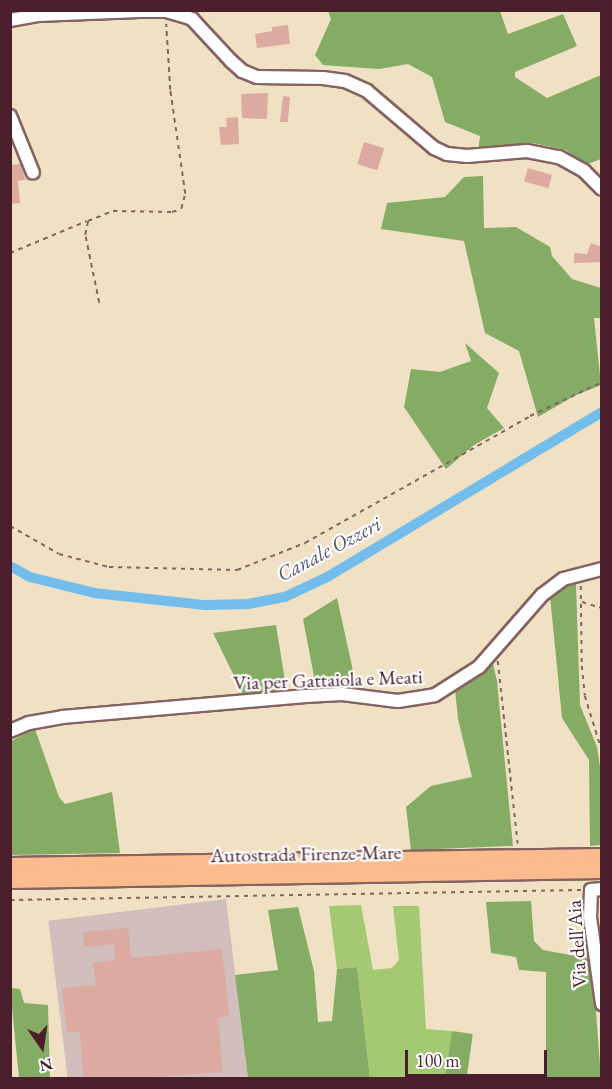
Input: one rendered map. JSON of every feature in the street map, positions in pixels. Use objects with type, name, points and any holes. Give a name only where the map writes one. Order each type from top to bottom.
[{"type":"highway","name":"Autostrada Firenze-Mare","points":[[10,866],[602,857]]},
{"type":"highway","name":"Autostrada Firenze-Mare","points":[[10,880],[602,870]]},
{"type":"street","points":[[10,20],[77,13],[166,11],[192,19],[231,62],[257,77],[323,78],[345,81],[367,91],[434,148],[447,154],[467,156],[527,151],[559,157],[584,171],[602,189]]},
{"type":"street","points":[[10,116],[33,173]]},
{"type":"street","name":"Via per Gattaiola e Meati","points":[[12,730],[29,723],[62,717],[306,696],[342,694],[398,700],[417,699],[435,694],[479,666],[542,595],[563,579],[602,569]]},
{"type":"street","name":"Via dell'Aia","points":[[596,890],[590,917],[602,1004]]},
{"type":"path","points":[[10,253],[113,211],[153,213],[181,209],[185,194],[170,90],[166,11]]},
{"type":"path","points":[[88,221],[85,235],[99,303]]},
{"type":"path","points":[[10,526],[59,554],[109,567],[237,570],[306,543],[530,416],[602,382]]},
{"type":"path","points":[[580,573],[585,696],[602,751]]},
{"type":"path","points":[[581,601],[602,608]]},
{"type":"path","points":[[495,649],[501,678],[518,845]]},
{"type":"path","points":[[10,900],[596,890]]},
{"type":"shaded area","points":[[226,899],[248,1078],[68,1078],[48,921]]},
{"type":"green space","points":[[328,11],[500,11],[508,34],[563,14],[577,46],[515,72],[515,77],[547,98],[601,75],[601,159],[585,165],[566,150],[533,143],[478,152],[480,136],[445,122],[432,77],[408,64],[379,69],[323,65],[315,55],[331,19]]},
{"type":"green space","points":[[483,176],[484,228],[516,227],[550,247],[552,256],[572,279],[601,288],[601,318],[594,318],[601,385],[574,396],[538,417],[519,351],[485,333],[464,241],[381,229],[387,203],[445,197],[464,177]]},
{"type":"green space","points":[[465,343],[499,373],[487,408],[504,428],[474,445],[446,469],[404,407],[411,369],[440,372],[471,361]]},
{"type":"green space","points":[[573,581],[576,584],[580,705],[597,747],[601,773],[601,845],[590,846],[589,760],[562,718],[550,596]]},
{"type":"green space","points":[[337,598],[356,684],[316,687],[303,619]]},
{"type":"green space","points":[[276,625],[287,693],[244,696],[213,633]]},
{"type":"green space","points":[[492,659],[497,681],[513,846],[411,850],[406,807],[431,786],[472,777],[458,719],[455,689]]},
{"type":"green space","points":[[35,729],[59,797],[65,804],[112,792],[120,853],[11,855],[11,741]]},
{"type":"green space","points":[[531,901],[534,941],[543,950],[592,959],[601,1078],[546,1078],[546,972],[519,970],[516,957],[491,953],[486,902]]},
{"type":"green space","points":[[361,905],[373,970],[392,968],[399,960],[393,906],[419,906],[426,1029],[452,1031],[453,1078],[370,1078],[357,967],[337,969],[329,906]]},
{"type":"green space","points":[[298,907],[314,971],[318,1022],[332,1021],[337,969],[357,967],[370,1078],[248,1078],[235,975],[278,970],[268,910]]},
{"type":"green space","points":[[10,988],[20,989],[24,1003],[48,1005],[50,1078],[19,1078]]},
{"type":"green space","points":[[452,1031],[473,1034],[467,1078],[445,1078]]},
{"type":"building","points":[[288,25],[290,44],[257,48],[255,34],[272,31],[272,27]]},
{"type":"building","points":[[268,93],[267,119],[242,118],[241,94]]},
{"type":"building","points":[[283,96],[290,97],[288,122],[280,122]]},
{"type":"building","points":[[238,117],[239,144],[221,145],[219,127],[227,127],[226,118]]},
{"type":"building","points":[[364,142],[384,148],[377,170],[357,164]]},
{"type":"building","points":[[21,164],[25,180],[18,181],[20,203],[10,204],[10,165]]},
{"type":"building","points":[[528,168],[552,175],[548,188],[524,181]]},
{"type":"building","points":[[591,243],[602,247],[602,262],[574,263],[574,253],[587,254]]},
{"type":"building","points":[[128,928],[131,958],[222,949],[229,1016],[218,1018],[223,1072],[140,1078],[83,1078],[80,1031],[67,1033],[62,988],[96,985],[93,963],[115,960],[114,944],[84,947],[83,932]]},
{"type":"waterway","name":"Canale Ozzeri","points":[[10,566],[30,577],[94,593],[205,605],[248,604],[285,597],[329,576],[602,412]]}]
